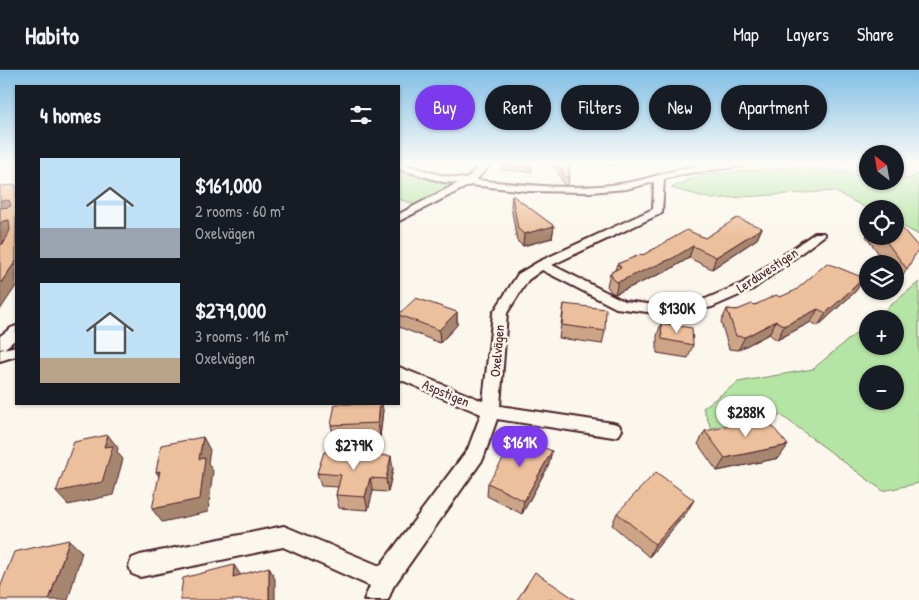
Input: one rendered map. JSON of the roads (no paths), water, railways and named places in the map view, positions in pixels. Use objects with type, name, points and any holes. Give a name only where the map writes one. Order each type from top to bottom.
[{"type":"street","points":[[400,217],[457,188]]},
{"type":"street","points":[[525,188],[605,188]]},
{"type":"street","name":"Oxelvägen","points":[[140,566],[284,536],[380,590],[476,453],[491,411],[500,312],[523,277],[542,265],[658,211],[659,188]]},
{"type":"street","name":"Lerduvestigen","points":[[542,265],[621,304],[663,310],[680,309],[706,304],[748,286],[819,235]]},
{"type":"street","points":[[0,344],[15,332]]},
{"type":"street","points":[[0,356],[15,351]]},
{"type":"street","name":"Aspstigen","points":[[400,373],[491,411],[613,430]]}]
